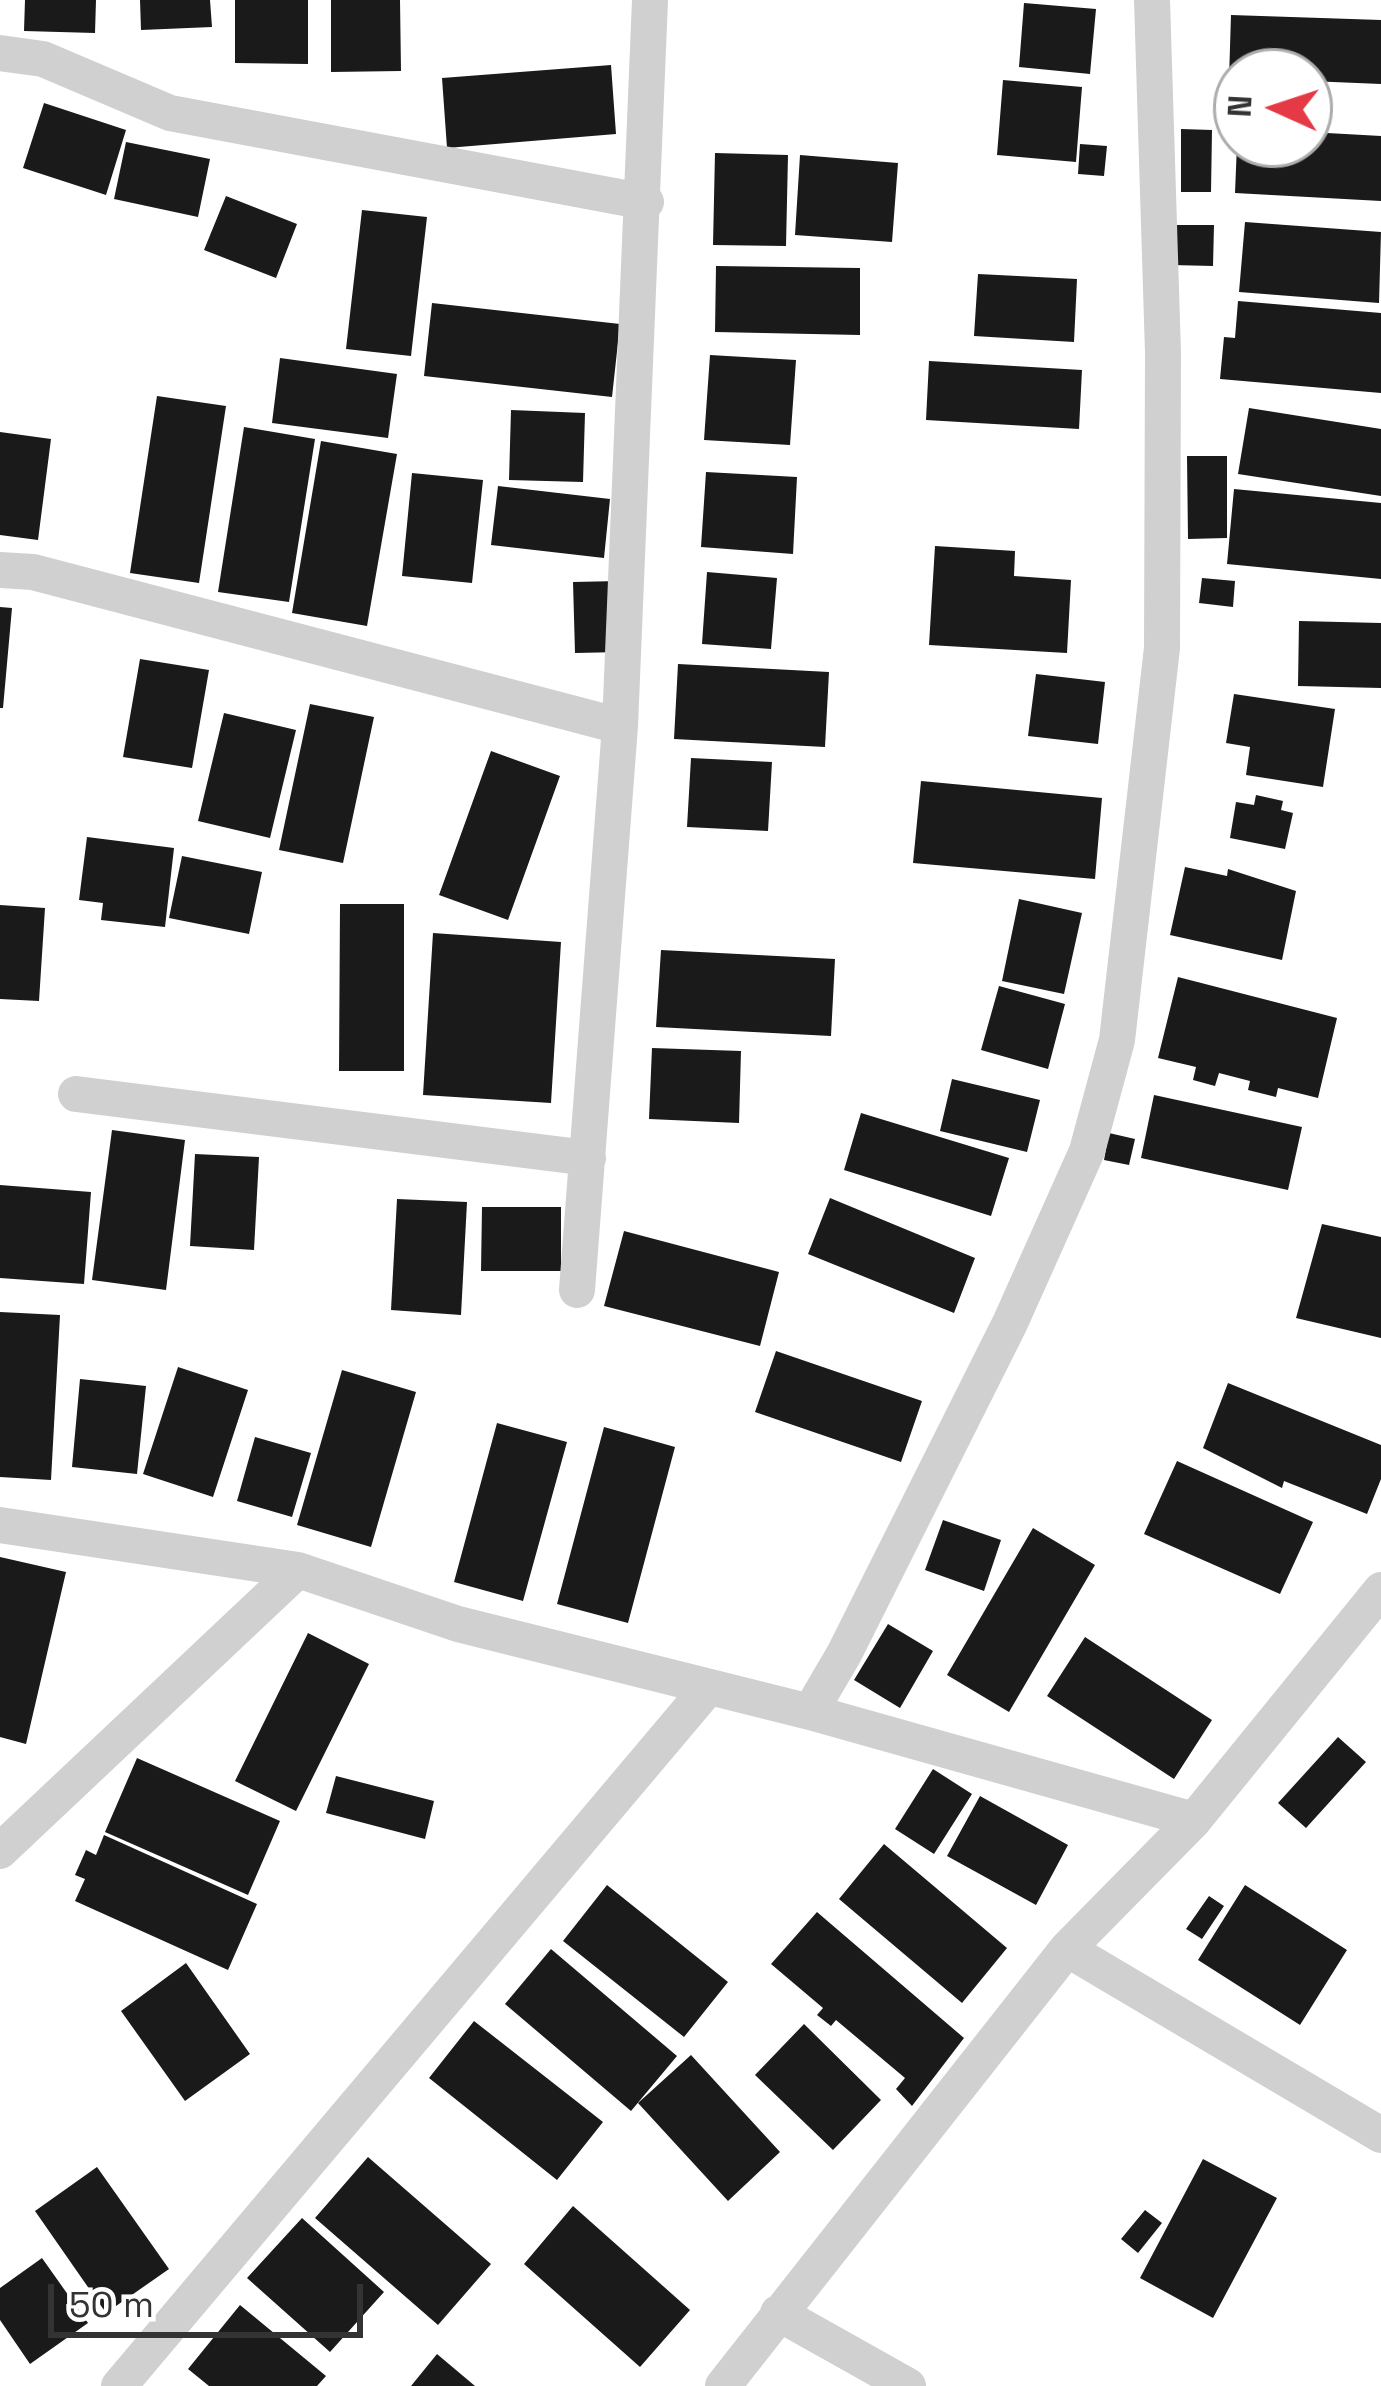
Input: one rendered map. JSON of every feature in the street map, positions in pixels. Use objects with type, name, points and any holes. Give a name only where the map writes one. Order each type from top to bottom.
[{"type":"street","points":[[577,1290],[620,726],[646,202],[650,0]]},
{"type":"street","points":[[810,1712],[844,1654],[1010,1323],[1087,1151],[1117,1040],[1162,648],[1162,353],[1152,0]]},
{"type":"street","points":[[0,53],[43,59],[170,113],[646,202]]},
{"type":"street","points":[[0,570],[33,572],[620,726]]},
{"type":"street","points":[[76,1094],[588,1158]]},
{"type":"street","points":[[0,1525],[298,1570],[458,1624],[810,1712],[1194,1820]]},
{"type":"street","points":[[0,1851],[298,1570]]},
{"type":"street","points":[[724,2386],[1067,1949],[1194,1820],[1381,1590]]},
{"type":"street","points":[[119,2386],[707,1689]]},
{"type":"street","points":[[1067,1949],[1381,2135]]},
{"type":"street","points":[[778,2313],[908,2386]]},
{"type":"building","points":[[25,0],[96,0],[95,33],[24,31]]},
{"type":"building","points":[[140,0],[210,0],[212,27],[141,30]]},
{"type":"building","points":[[235,0],[308,0],[308,64],[235,63]]},
{"type":"building","points":[[331,0],[400,0],[401,71],[331,72]]},
{"type":"building","points":[[1024,3],[1096,9],[1090,74],[1019,67]]},
{"type":"building","points":[[1231,15],[1381,20],[1381,84],[1333,82],[1333,48],[1230,48]]},
{"type":"building","points":[[611,65],[616,134],[447,148],[442,78]]},
{"type":"building","points":[[1003,80],[1082,87],[1076,162],[997,155]]},
{"type":"building","points":[[44,103],[126,130],[106,195],[23,168]]},
{"type":"building","points":[[1181,129],[1212,130],[1211,192],[1181,192]]},
{"type":"building","points":[[1333,133],[1381,136],[1381,201],[1235,193],[1236,168],[1333,168]]},
{"type":"building","points":[[126,142],[210,159],[198,217],[114,199]]},
{"type":"building","points":[[1080,144],[1107,146],[1104,176],[1078,174]]},
{"type":"building","points":[[715,153],[788,155],[786,246],[713,245]]},
{"type":"building","points":[[800,155],[898,163],[892,242],[795,235]]},
{"type":"building","points":[[226,196],[297,224],[276,278],[204,250]]},
{"type":"building","points":[[362,210],[427,217],[411,356],[346,349]]},
{"type":"building","points":[[1245,222],[1381,232],[1379,303],[1239,292]]},
{"type":"building","points":[[1171,225],[1214,225],[1213,266],[1171,265]]},
{"type":"building","points":[[716,266],[860,268],[860,335],[715,332]]},
{"type":"building","points":[[978,274],[1077,279],[1074,342],[974,336]]},
{"type":"building","points":[[1238,301],[1381,313],[1381,393],[1220,379],[1224,337],[1235,338]]},
{"type":"building","points":[[432,303],[620,324],[612,397],[424,376]]},
{"type":"building","points":[[710,355],[796,360],[790,445],[704,440]]},
{"type":"building","points":[[280,358],[397,374],[388,438],[272,423]]},
{"type":"building","points":[[929,361],[1082,370],[1079,429],[926,420]]},
{"type":"building","points":[[157,396],[226,406],[199,583],[130,573]]},
{"type":"building","points":[[1249,408],[1381,429],[1381,496],[1238,474]]},
{"type":"building","points":[[511,410],[585,413],[583,482],[509,480]]},
{"type":"building","points":[[244,427],[315,439],[289,602],[218,592]]},
{"type":"building","points":[[0,432],[51,439],[38,540],[0,535]]},
{"type":"building","points":[[321,441],[397,454],[367,626],[292,613]]},
{"type":"building","points":[[1187,456],[1227,456],[1227,538],[1188,539]]},
{"type":"building","points":[[706,472],[797,477],[793,554],[701,547]]},
{"type":"building","points":[[412,473],[483,480],[472,583],[402,576]]},
{"type":"building","points":[[498,486],[610,499],[604,558],[491,545]]},
{"type":"building","points":[[1234,489],[1381,503],[1381,579],[1227,564]]},
{"type":"building","points":[[935,546],[1015,551],[1014,576],[1071,580],[1067,653],[929,645]]},
{"type":"building","points":[[707,572],[777,578],[771,649],[702,644]]},
{"type":"building","points":[[1202,578],[1235,581],[1233,607],[1199,603]]},
{"type":"building","points":[[619,581],[621,652],[575,653],[573,582]]},
{"type":"building","points":[[0,607],[12,608],[3,708],[0,708]]},
{"type":"building","points":[[1299,621],[1381,623],[1381,688],[1298,686]]},
{"type":"building","points":[[140,659],[209,670],[192,768],[123,757]]},
{"type":"building","points":[[678,664],[829,672],[825,747],[674,739]]},
{"type":"building","points":[[1036,674],[1105,682],[1098,744],[1028,736]]},
{"type":"building","points":[[1234,694],[1335,709],[1323,787],[1246,775],[1250,747],[1226,743]]},
{"type":"building","points":[[310,704],[374,717],[343,863],[279,850]]},
{"type":"building","points":[[224,713],[296,730],[270,838],[198,821]]},
{"type":"building","points":[[491,751],[560,776],[508,920],[439,895]]},
{"type":"building","points":[[691,758],[772,762],[768,831],[687,827]]},
{"type":"building","points":[[921,781],[1102,798],[1095,879],[913,863]]},
{"type":"building","points":[[1256,795],[1283,801],[1281,810],[1293,813],[1285,849],[1230,838],[1236,802],[1254,805]]},
{"type":"building","points":[[87,837],[174,848],[165,927],[101,920],[103,903],[79,900]]},
{"type":"building","points":[[182,856],[262,872],[249,934],[169,918]]},
{"type":"building","points":[[1185,867],[1227,876],[1228,869],[1296,891],[1282,960],[1170,935]]},
{"type":"building","points":[[1019,899],[1082,913],[1064,994],[1002,981]]},
{"type":"building","points":[[340,904],[404,904],[404,1071],[339,1071]]},
{"type":"building","points":[[0,905],[45,908],[39,1001],[0,999]]},
{"type":"building","points":[[433,933],[561,942],[551,1103],[423,1095]]},
{"type":"building","points":[[661,950],[835,959],[831,1036],[656,1027]]},
{"type":"building","points":[[1178,977],[1337,1018],[1318,1098],[1278,1088],[1276,1097],[1248,1090],[1250,1081],[1219,1073],[1215,1086],[1193,1080],[1196,1067],[1158,1058]]},
{"type":"building","points":[[999,986],[1065,1004],[1048,1069],[981,1050]]},
{"type":"building","points":[[652,1048],[741,1051],[739,1123],[649,1119]]},
{"type":"building","points":[[952,1079],[1040,1100],[1027,1152],[940,1131]]},
{"type":"building","points":[[1154,1095],[1302,1127],[1288,1190],[1141,1158]]},
{"type":"building","points":[[861,1113],[1009,1158],[991,1216],[844,1170]]},
{"type":"building","points":[[112,1130],[185,1140],[166,1290],[92,1280]]},
{"type":"building","points":[[1109,1133],[1135,1139],[1129,1165],[1104,1160]]},
{"type":"building","points":[[195,1154],[259,1157],[254,1250],[190,1246]]},
{"type":"building","points":[[0,1185],[91,1192],[84,1284],[0,1278]]},
{"type":"building","points":[[830,1198],[975,1258],[954,1313],[808,1254]]},
{"type":"building","points":[[397,1199],[467,1202],[461,1315],[391,1310]]},
{"type":"building","points":[[482,1207],[561,1207],[561,1271],[481,1271]]},
{"type":"building","points":[[1322,1224],[1381,1237],[1381,1338],[1296,1318]]},
{"type":"building","points":[[624,1231],[779,1272],[760,1346],[604,1306]]},
{"type":"building","points":[[0,1312],[60,1315],[51,1480],[0,1477]]},
{"type":"building","points":[[776,1351],[922,1401],[901,1462],[755,1412]]},
{"type":"building","points":[[178,1367],[248,1390],[213,1497],[143,1474]]},
{"type":"building","points":[[342,1370],[416,1392],[371,1547],[297,1525]]},
{"type":"building","points":[[80,1379],[146,1386],[137,1474],[72,1467]]},
{"type":"building","points":[[1228,1383],[1381,1445],[1381,1479],[1367,1514],[1284,1481],[1282,1488],[1203,1448]]},
{"type":"building","points":[[497,1423],[567,1442],[523,1601],[454,1582]]},
{"type":"building","points":[[604,1427],[675,1447],[628,1623],[557,1604]]},
{"type":"building","points":[[255,1437],[311,1453],[292,1517],[237,1501]]},
{"type":"building","points":[[1177,1461],[1313,1522],[1280,1594],[1144,1534]]},
{"type":"building","points":[[943,1520],[1001,1540],[984,1591],[925,1570]]},
{"type":"building","points":[[1033,1528],[1095,1565],[1009,1712],[947,1675]]},
{"type":"building","points":[[0,1557],[66,1572],[26,1744],[0,1737]]},
{"type":"building","points":[[888,1624],[933,1651],[900,1708],[854,1680]]},
{"type":"building","points":[[308,1633],[369,1664],[296,1811],[235,1781]]},
{"type":"building","points":[[1085,1637],[1212,1720],[1174,1779],[1047,1696]]},
{"type":"building","points":[[1338,1737],[1366,1762],[1306,1828],[1278,1803]]},
{"type":"building","points":[[137,1758],[280,1821],[248,1895],[105,1832]]},
{"type":"building","points":[[933,1769],[972,1794],[934,1854],[895,1829]]},
{"type":"building","points":[[336,1776],[434,1801],[425,1839],[326,1813]]},
{"type":"building","points":[[980,1796],[1068,1845],[1036,1905],[947,1856]]},
{"type":"building","points":[[104,1835],[257,1904],[228,1970],[75,1901],[85,1879],[75,1875],[86,1850],[96,1855]]},
{"type":"building","points":[[884,1844],[1007,1948],[962,2003],[839,1899]]},
{"type":"building","points":[[607,1885],[728,1982],[684,2037],[563,1941]]},
{"type":"building","points":[[1245,1885],[1347,1950],[1300,2025],[1198,1960]]},
{"type":"building","points":[[1209,1896],[1224,1906],[1202,1939],[1186,1929]]},
{"type":"building","points":[[817,1912],[964,2038],[912,2106],[896,2089],[905,2078],[836,2020],[831,2026],[817,2015],[823,2008],[771,1964]]},
{"type":"building","points":[[551,1949],[677,2056],[631,2111],[505,2004]]},
{"type":"building","points":[[186,1963],[250,2054],[185,2101],[121,2011]]},
{"type":"building","points":[[474,2021],[603,2122],[557,2180],[429,2078]]},
{"type":"building","points":[[804,2024],[881,2100],[833,2150],[755,2075]]},
{"type":"building","points":[[691,2055],[780,2152],[728,2201],[638,2103]]},
{"type":"building","points":[[368,2157],[491,2264],[438,2325],[315,2218]]},
{"type":"building","points":[[1203,2159],[1277,2198],[1213,2318],[1140,2278]]},
{"type":"building","points":[[97,2167],[169,2269],[106,2313],[35,2211]]},
{"type":"building","points":[[573,2206],[690,2310],[640,2367],[524,2264]]},
{"type":"building","points":[[1145,2210],[1162,2223],[1138,2253],[1121,2239]]},
{"type":"building","points":[[302,2218],[384,2292],[330,2352],[247,2278]]},
{"type":"building","points":[[42,2258],[88,2323],[30,2364],[0,2320],[0,2288]]},
{"type":"building","points":[[240,2305],[326,2376],[317,2386],[209,2386],[188,2369]]},
{"type":"building","points":[[437,2354],[475,2386],[411,2386]]}]
